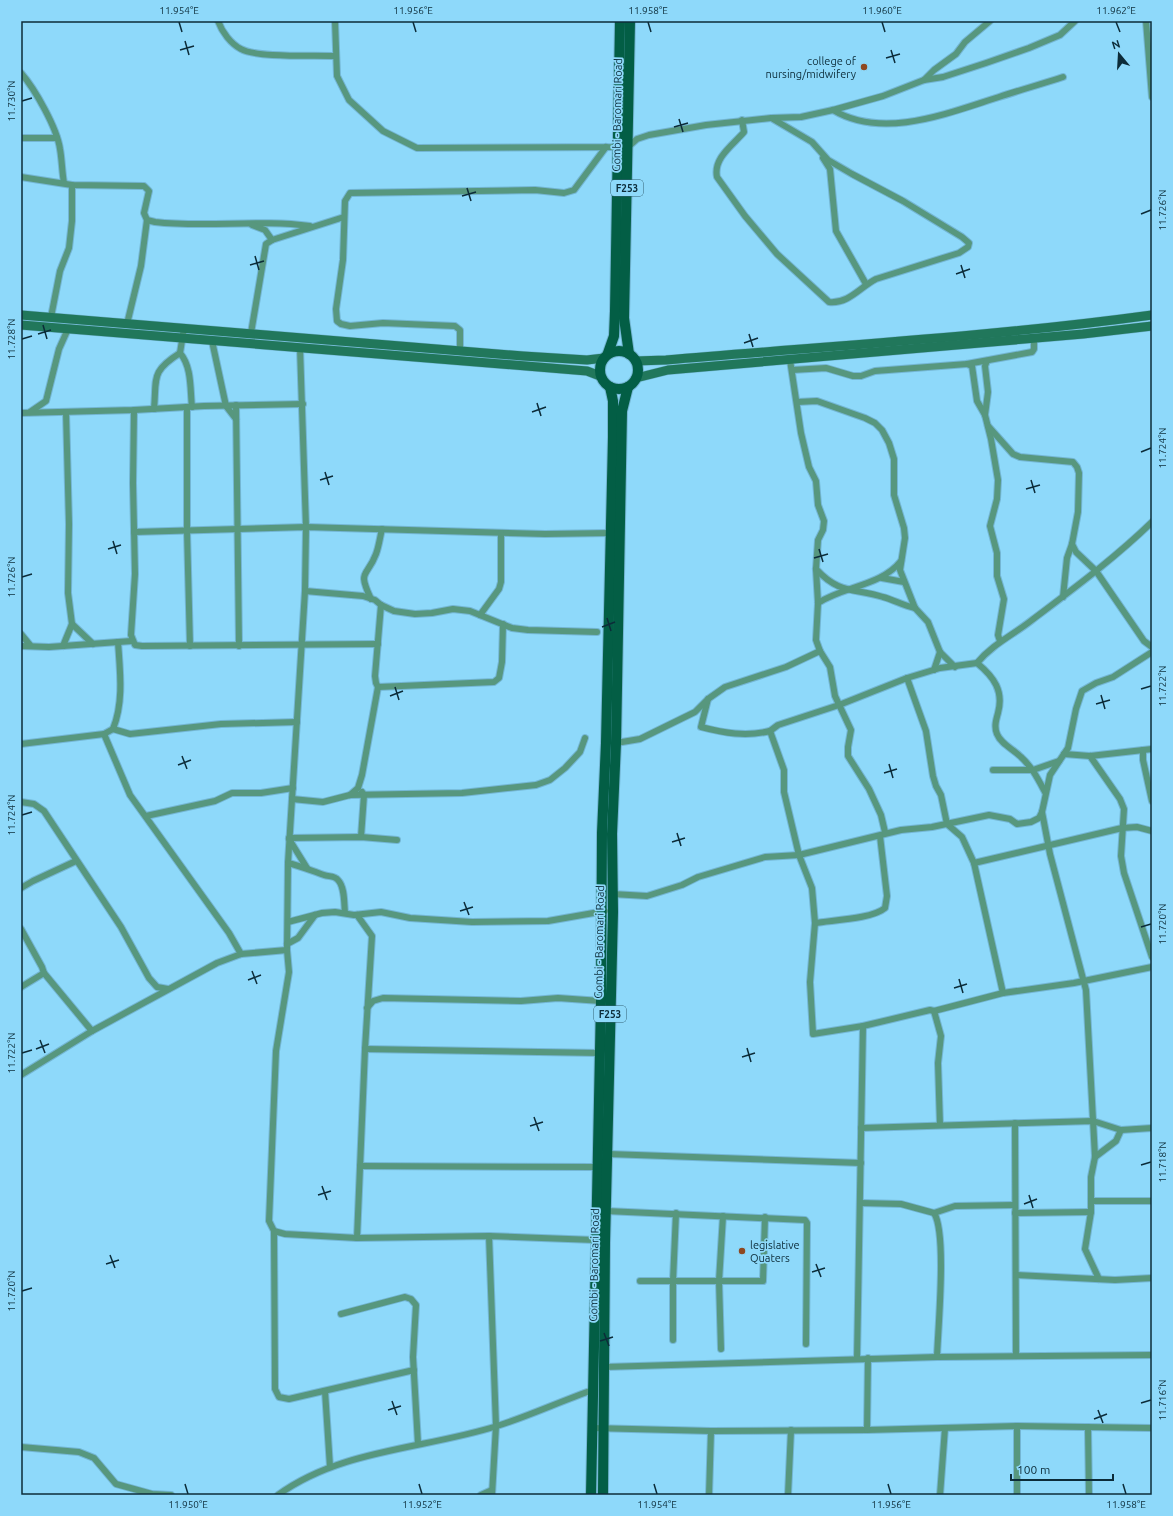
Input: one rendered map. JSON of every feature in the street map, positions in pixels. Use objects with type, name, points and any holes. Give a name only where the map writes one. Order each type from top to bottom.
[{"type":"main road","name":"Gombi - Baromari Road","points":[[606,356],[614,336],[620,21]]},
{"type":"main road","name":"Gombi - Baromari Road","points":[[630,21],[624,318],[633,358]]},
{"type":"main road","points":[[21,315],[587,360],[621,351],[633,358],[666,360],[950,337],[1056,327],[1152,315]]},
{"type":"main road","points":[[21,325],[586,371],[600,376],[602,380],[610,387],[616,389],[628,387]]},
{"type":"main road","points":[[636,378],[668,370],[1034,339],[1152,326]]},
{"type":"main road","name":"F253","points":[[600,376],[599,369],[606,356]]},
{"type":"main road","name":"F253","points":[[615,533],[622,411],[628,387],[636,378],[638,366],[633,358]]},
{"type":"main road","name":"F253","points":[[610,387],[613,401],[615,533]]},
{"type":"main road","name":"Gombi - Baromari Road","points":[[603,1495],[612,834],[616,744],[615,533]]},
{"type":"main road","name":"Gombi - Baromari Road","points":[[591,1495],[596,1167],[601,1001],[601,911],[615,533]]},
{"type":"main road","points":[[594,1293],[605,1294]]},
{"type":"street","points":[[218,21],[233,44],[242,50],[280,55],[336,56]]},
{"type":"street","points":[[335,21],[337,76],[349,100],[383,131],[417,148],[628,147],[637,140],[649,135],[706,125],[742,120],[800,117],[833,110],[883,96],[924,80],[986,63],[1054,38],[1075,21]]},
{"type":"street","points":[[924,80],[934,70],[956,54],[965,42],[990,21]]},
{"type":"street","points":[[1146,21],[1152,97]]},
{"type":"street","points":[[21,73],[42,105],[60,148],[64,183]]},
{"type":"street","points":[[833,110],[847,119],[865,122],[888,123],[918,120],[1063,77]]},
{"type":"street","points":[[742,120],[744,132],[718,161],[716,171],[717,177],[746,216],[785,263],[798,272],[829,302],[836,303],[849,298],[866,284],[917,265],[959,253],[968,247],[969,243],[962,237],[943,227],[903,201],[828,160],[812,142],[772,118]]},
{"type":"street","points":[[21,138],[56,138]]},
{"type":"street","points":[[460,350],[460,330],[455,326],[383,323],[350,326],[337,321],[336,309],[343,260],[345,201],[350,193],[535,190],[564,193],[574,190],[606,147]]},
{"type":"street","points":[[820,151],[830,169],[836,231],[866,284]]},
{"type":"street","points":[[21,177],[72,185],[144,186],[149,191],[144,214],[147,220],[141,266],[127,324]]},
{"type":"street","points":[[50,317],[60,271],[69,248],[72,221],[72,185]]},
{"type":"street","points":[[251,333],[266,244],[272,240],[310,226],[344,217]]},
{"type":"street","points":[[147,220],[165,223],[250,224],[284,222],[310,226]]},
{"type":"street","points":[[250,224],[265,230],[272,240]]},
{"type":"street","points":[[154,409],[155,380],[161,367],[180,353],[184,328]]},
{"type":"street","points":[[30,412],[46,401],[59,349],[68,329]]},
{"type":"street","points":[[792,370],[826,368],[853,376],[861,376],[875,371],[967,364],[1032,352],[1034,349],[1034,339]]},
{"type":"street","points":[[212,341],[226,406],[236,419]]},
{"type":"street","points":[[300,348],[306,527],[305,591],[289,838],[287,947],[289,972],[276,1058],[269,1221],[274,1231],[275,1388],[279,1397],[289,1399],[414,1370]]},
{"type":"street","points":[[180,353],[186,360],[188,367],[189,407],[187,531],[190,646]]},
{"type":"street","points":[[790,360],[801,433],[809,466],[816,481],[818,505],[824,521],[823,530],[818,540],[816,569],[818,603],[816,640],[820,651],[830,667],[832,685],[839,705],[851,730],[848,756],[870,789],[881,815],[887,896],[885,908],[881,911],[869,915],[815,923]]},
{"type":"street","points":[[985,415],[988,392],[985,366],[987,361]]},
{"type":"street","points":[[967,364],[972,366],[974,371],[977,401],[985,415],[988,425],[998,480],[997,499],[990,526],[996,553],[997,576],[1004,598],[998,635],[1000,641]]},
{"type":"street","points":[[46,401],[54,413]]},
{"type":"street","points":[[797,402],[817,401],[865,418],[875,423],[882,430],[889,443],[894,459],[894,494],[904,528],[905,538],[900,570],[915,608],[928,622],[940,652],[955,667]]},
{"type":"street","points":[[21,413],[303,404]]},
{"type":"street","points":[[236,406],[240,646]]},
{"type":"street","points":[[134,410],[134,532],[136,574],[132,641],[135,645],[240,646],[378,644]]},
{"type":"street","points":[[63,646],[72,624],[68,593],[69,524],[66,412]]},
{"type":"street","points":[[988,425],[1013,454],[1020,457],[1073,462],[1077,467],[1079,473],[1078,512],[1072,544],[1067,558],[1063,597]]},
{"type":"street","points":[[708,699],[701,727],[720,732],[759,734],[770,731],[778,725],[839,705],[907,678],[934,670],[977,663],[987,651],[1000,641],[1020,630],[1130,544],[1152,522]]},
{"type":"street","points":[[134,532],[306,527],[501,532],[615,533]]},
{"type":"street","points":[[371,599],[364,584],[364,573],[376,554],[382,529]]},
{"type":"street","points":[[480,615],[499,589],[501,582],[501,532]]},
{"type":"street","points":[[1072,544],[1076,552],[1096,570],[1144,641],[1152,647]]},
{"type":"street","points":[[818,603],[845,589],[882,578],[893,570],[901,561]]},
{"type":"street","points":[[816,569],[833,584],[845,589],[881,596],[915,608]]},
{"type":"street","points":[[882,578],[904,582]]},
{"type":"street","points":[[305,591],[363,596],[394,611],[415,614],[432,613],[453,609],[470,611],[512,628],[528,630],[597,632]]},
{"type":"street","points":[[350,795],[358,788],[366,761],[370,724],[375,710],[378,687],[375,676],[381,605]]},
{"type":"street","points":[[72,624],[93,644]]},
{"type":"street","points":[[378,687],[494,682],[499,678],[502,662],[503,624]]},
{"type":"street","points":[[21,634],[30,645]]},
{"type":"street","points":[[21,646],[63,646],[132,641]]},
{"type":"street","points":[[21,744],[104,734],[113,729],[117,721],[121,689],[118,642]]},
{"type":"street","points":[[616,744],[640,739],[695,712],[708,699],[725,687],[786,667],[820,651]]},
{"type":"street","points":[[934,670],[940,652]]},
{"type":"street","points":[[612,894],[647,896],[682,885],[698,877],[765,857],[799,855],[883,834],[932,827],[990,815],[1010,819],[1017,824],[1022,824],[1039,818],[1042,812],[1050,774],[1068,748],[1076,709],[1082,691],[1096,683],[1113,677],[1152,652]]},
{"type":"street","points":[[977,663],[990,674],[1000,694],[1000,704],[996,722],[996,732],[999,739],[1020,756],[1033,770],[1045,792]]},
{"type":"street","points":[[907,678],[926,731],[933,776],[941,795],[947,824],[962,837],[974,863],[1003,994]]},
{"type":"street","points":[[113,729],[130,734],[221,724],[297,722]]},
{"type":"street","points":[[770,731],[784,770],[784,792],[799,855],[812,888],[815,923],[810,982],[813,1034],[863,1026],[1003,994],[1074,983],[1152,967]]},
{"type":"street","points":[[104,734],[130,795],[241,954]]},
{"type":"street","points":[[292,799],[324,802],[350,795],[462,793],[536,785],[550,780],[565,768],[580,752],[584,738]]},
{"type":"street","points":[[1064,754],[1090,756],[1152,749]]},
{"type":"street","points":[[1143,750],[1143,760],[1152,801]]},
{"type":"street","points":[[1090,756],[1120,799],[1124,809],[1121,856],[1124,873],[1152,957]]},
{"type":"street","points":[[992,770],[1033,770],[1059,761]]},
{"type":"street","points":[[146,816],[215,801],[232,793],[261,793],[293,788]]},
{"type":"street","points":[[358,788],[364,795],[361,837]]},
{"type":"street","points":[[22,803],[34,804],[44,812],[121,927],[150,978],[157,987],[168,989]]},
{"type":"street","points":[[1042,812],[1050,845],[1050,854],[1086,990],[1095,1158],[1091,1176],[1091,1212],[1085,1249],[1099,1279]]},
{"type":"street","points":[[974,863],[1122,828],[1137,827],[1152,831]]},
{"type":"street","points":[[289,838],[361,837],[397,840]]},
{"type":"street","points":[[289,838],[307,868]]},
{"type":"street","points":[[21,888],[33,880],[76,861]]},
{"type":"street","points":[[288,863],[307,868],[325,876],[332,876],[339,880],[343,892],[345,914]]},
{"type":"street","points":[[288,922],[322,913],[357,915],[381,912],[410,918],[472,922],[548,921],[601,911],[612,912]]},
{"type":"street","points":[[21,1075],[92,1031],[217,963],[241,954],[287,947],[298,938],[315,915]]},
{"type":"street","points":[[357,915],[372,936],[364,1050],[357,1238]]},
{"type":"street","points":[[21,929],[44,973],[92,1031]]},
{"type":"street","points":[[21,987],[44,973]]},
{"type":"street","points":[[367,1008],[373,1001],[382,998],[521,1001],[558,998],[601,1001]]},
{"type":"street","points":[[934,1011],[941,1036],[938,1063],[940,1125]]},
{"type":"street","points":[[857,1359],[863,1026]]},
{"type":"street","points":[[364,1050],[600,1053]]},
{"type":"street","points":[[861,1128],[1093,1121],[1121,1130],[1152,1128]]},
{"type":"street","points":[[1015,1123],[1016,1356]]},
{"type":"street","points":[[1095,1158],[1116,1142],[1121,1130]]},
{"type":"street","points":[[608,1154],[861,1163]]},
{"type":"street","points":[[360,1166],[596,1167]]},
{"type":"street","points":[[1091,1201],[1152,1201]]},
{"type":"street","points":[[860,1203],[901,1204],[934,1214],[955,1206],[1015,1204]]},
{"type":"street","points":[[606,1211],[803,1219],[807,1223],[806,1344]]},
{"type":"street","points":[[1016,1213],[1091,1212]]},
{"type":"street","points":[[673,1340],[673,1281],[676,1213]]},
{"type":"street","points":[[934,1214],[939,1224],[940,1248],[937,1356]]},
{"type":"street","points":[[721,1349],[719,1281],[723,1216]]},
{"type":"street","points":[[640,1281],[763,1281],[765,1217]]},
{"type":"street","points":[[274,1231],[285,1234],[357,1238],[489,1236],[595,1240]]},
{"type":"street","points":[[481,1495],[492,1492],[496,1426],[489,1236]]},
{"type":"street","points":[[1016,1275],[1099,1279],[1152,1278]]},
{"type":"street","points":[[341,1314],[405,1297],[411,1299],[416,1305],[414,1370],[418,1444]]},
{"type":"street","points":[[604,1367],[937,1356],[1152,1355]]},
{"type":"street","points":[[867,1430],[868,1358]]},
{"type":"street","points":[[278,1495],[290,1487],[330,1467],[418,1444],[496,1426],[593,1390]]},
{"type":"street","points":[[325,1391],[330,1467]]},
{"type":"street","points":[[592,1428],[711,1431],[867,1430],[1017,1426],[1152,1428]]},
{"type":"street","points":[[1017,1426],[1017,1495]]},
{"type":"street","points":[[1088,1427],[1089,1495]]},
{"type":"street","points":[[940,1495],[945,1428]]},
{"type":"street","points":[[788,1495],[791,1430]]},
{"type":"street","points":[[709,1495],[711,1431]]},
{"type":"street","points":[[21,1448],[79,1452],[94,1458],[116,1484],[152,1494],[170,1495]]},
{"type":"place","name":"college of nursing/midwifery","points":[[864,67]]},
{"type":"place","name":"legislative Quaters","points":[[742,1251]]}]
